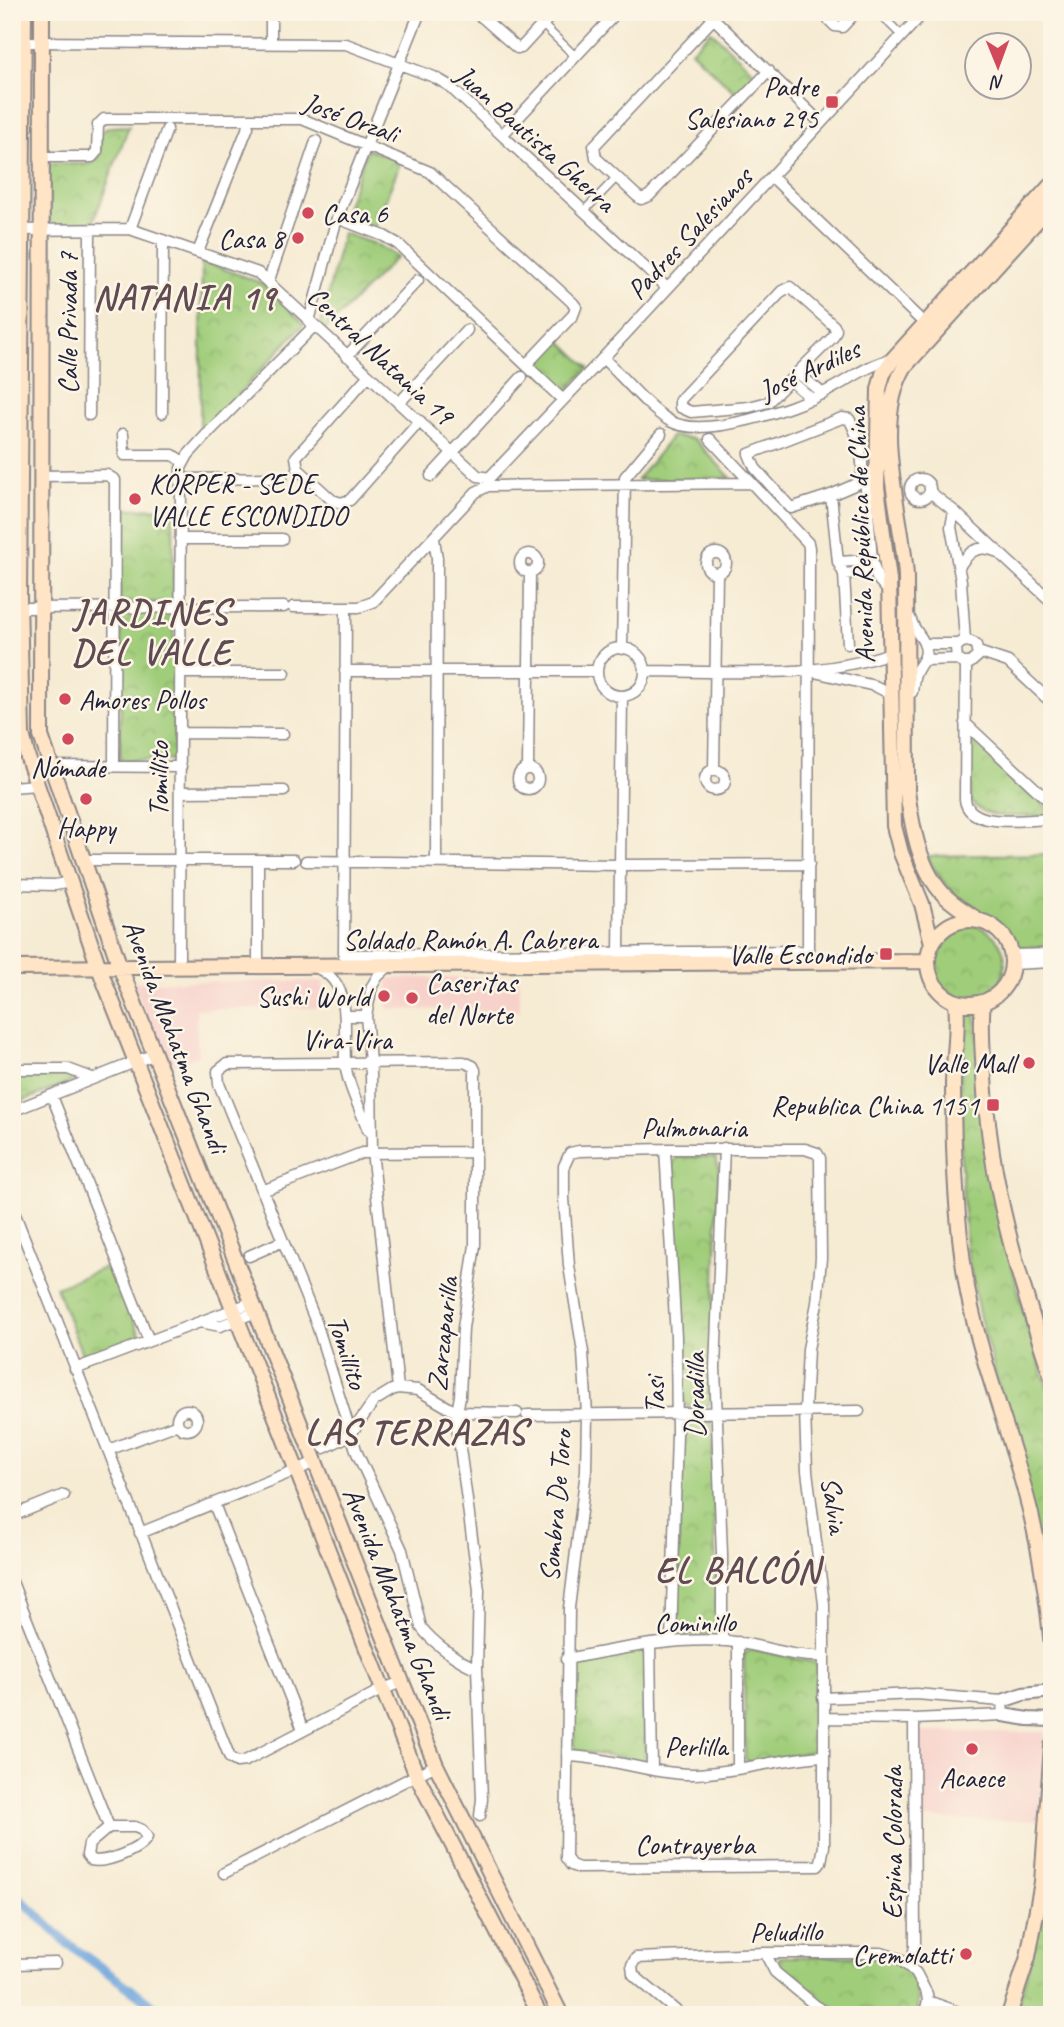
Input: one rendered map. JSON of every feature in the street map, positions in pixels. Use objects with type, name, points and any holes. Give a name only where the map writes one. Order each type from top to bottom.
[{"type":"main road","name":"Avenida Mahatma Ghandi","points":[[24,12],[18,97],[16,519],[16,690],[22,734],[99,968],[417,1776],[540,2015]]},
{"type":"main road","name":"Avenida Mahatma Ghandi","points":[[42,12],[40,728],[120,967],[402,1682],[436,1765],[561,2015]]},
{"type":"main road","name":"Avenida República de China","points":[[932,943],[922,904],[901,853],[894,826],[889,592],[877,466],[879,389],[883,374],[892,359],[1052,184]]},
{"type":"main road","name":"Avenida República de China","points":[[980,921],[942,893],[925,865],[915,836],[908,800],[907,607],[904,547],[891,468],[891,417],[897,381],[905,366],[1052,204]]},
{"type":"main road","points":[[968,920],[980,921],[1001,933],[1008,943],[1012,959],[1010,976],[995,996],[970,1005],[946,998],[932,982],[927,961],[932,943],[947,927],[968,920]]},
{"type":"main road","name":"Soldado Ramón A. Cabrera","points":[[12,968],[927,961]]},
{"type":"main road","points":[[956,1002],[953,1094],[960,1221],[968,1292],[982,1348],[1026,1492],[1043,1579],[1052,1647]]},
{"type":"main road","points":[[984,1002],[981,1025],[985,1100],[995,1175],[1016,1270],[1052,1378]]},
{"type":"main road","points":[[1009,2015],[1028,1957],[1042,1882],[1052,1746]]},
{"type":"street","points":[[271,12],[271,43]]},
{"type":"street","points":[[123,434],[124,455],[173,455],[183,462],[312,323],[337,218],[420,12]]},
{"type":"street","points":[[473,12],[512,46],[521,48],[554,12]]},
{"type":"street","points":[[502,135],[617,12]]},
{"type":"street","points":[[821,12],[835,26],[842,27],[856,12]]},
{"type":"street","points":[[877,12],[902,36]]},
{"type":"street","name":"Padres Salesianos","points":[[483,479],[493,474],[603,358],[924,12]]},
{"type":"street","points":[[769,71],[645,199],[636,196],[594,155],[596,141],[710,15],[769,71],[821,123]]},
{"type":"street","points":[[543,25],[575,56]]},
{"type":"street","name":"Juan Bautista Gherra","points":[[23,42],[346,44],[398,63],[441,80],[667,288]]},
{"type":"street","name":"José Orzali","points":[[43,157],[92,157],[97,151],[98,125],[104,119],[167,124],[297,118],[366,144],[436,176],[576,307],[573,315],[526,365]]},
{"type":"street","points":[[198,252],[249,122]]},
{"type":"street","points":[[130,229],[167,124]]},
{"type":"street","points":[[269,280],[322,127]]},
{"type":"street","points":[[584,211],[617,177]]},
{"type":"street","points":[[772,177],[925,324]]},
{"type":"street","points":[[337,218],[398,244],[563,400]]},
{"type":"street","name":"Central Natania 19","points":[[18,230],[130,229],[252,270],[269,280],[347,356],[483,479]]},
{"type":"street","name":"Calle Privada 7","points":[[89,415],[90,230]]},
{"type":"street","points":[[162,413],[163,240]]},
{"type":"street","points":[[347,356],[418,280]]},
{"type":"street","points":[[790,288],[836,330],[833,337],[790,382],[768,402],[749,407],[691,412],[679,404],[782,291],[790,288]]},
{"type":"street","points":[[399,402],[467,330]]},
{"type":"street","name":"José Ardiles","points":[[603,358],[660,414],[674,423],[705,426],[745,421],[783,410],[823,394],[874,364],[892,359]]},
{"type":"street","points":[[798,373],[823,394]]},
{"type":"street","points":[[369,375],[296,457],[298,469],[332,500],[341,503],[349,500],[420,421]]},
{"type":"street","points":[[431,476],[522,377]]},
{"type":"street","points":[[790,382],[812,399]]},
{"type":"street","points":[[842,418],[849,419],[858,438],[862,478],[856,485],[831,495],[791,508],[755,468],[748,454],[842,418]]},
{"type":"street","points":[[622,649],[624,484],[628,472],[661,434]]},
{"type":"street","points":[[346,607],[344,955],[808,951],[809,548],[808,543],[710,439]]},
{"type":"street","name":"Tomillito","points":[[179,966],[180,538],[183,462]]},
{"type":"street","points":[[877,466],[866,489],[873,565],[877,578],[889,592]]},
{"type":"street","points":[[41,475],[107,475],[115,480],[114,766]]},
{"type":"street","points":[[181,479],[282,478]]},
{"type":"street","points":[[16,608],[359,607],[373,602],[476,492],[488,486],[750,483]]},
{"type":"street","points":[[930,492],[1052,602]]},
{"type":"street","points":[[831,495],[838,562],[844,574],[848,644]]},
{"type":"street","points":[[954,511],[951,527],[959,567],[962,643],[955,651],[962,661],[966,806],[971,813],[986,819],[1052,819]]},
{"type":"street","points":[[180,538],[282,539]]},
{"type":"street","points":[[434,539],[437,558],[436,862]]},
{"type":"street","points":[[959,567],[969,553],[979,548],[999,553]]},
{"type":"street","points":[[838,562],[873,565]]},
{"type":"street","points":[[844,574],[873,565]]},
{"type":"street","points":[[528,769],[530,572]]},
{"type":"street","points":[[714,770],[716,573]]},
{"type":"street","points":[[907,607],[914,630],[925,643],[925,660],[914,676],[907,727]]},
{"type":"street","points":[[925,643],[973,642],[978,652],[976,659],[925,660]]},
{"type":"street","points":[[622,649],[634,652],[640,657],[645,671],[636,691],[622,696],[603,688],[597,671],[600,660],[606,654],[622,649]]},
{"type":"street","points":[[978,652],[1008,662],[1052,703]]},
{"type":"street","points":[[645,671],[809,671],[871,660],[890,653]]},
{"type":"street","points":[[345,671],[597,671]]},
{"type":"street","points":[[809,671],[875,686],[891,694]]},
{"type":"street","points":[[181,673],[285,673]]},
{"type":"street","points":[[620,953],[622,696]]},
{"type":"street","points":[[965,723],[1052,804]]},
{"type":"street","points":[[181,733],[282,734]]},
{"type":"street","points":[[51,766],[181,767]]},
{"type":"street","points":[[12,787],[37,785]]},
{"type":"street","points":[[180,792],[284,791]]},
{"type":"street","points":[[84,860],[294,860]]},
{"type":"street","points":[[258,860],[258,965]]},
{"type":"street","points":[[306,861],[621,865],[809,864]]},
{"type":"street","points":[[12,884],[55,885],[70,882]]},
{"type":"street","points":[[1012,959],[1052,954]]},
{"type":"street","points":[[1012,959],[1052,961]]},
{"type":"street","points":[[391,964],[372,986],[366,1016],[372,1151],[398,1388]]},
{"type":"street","points":[[310,965],[325,972],[343,995],[345,1062],[371,1138]]},
{"type":"street","points":[[345,1016],[366,1016]]},
{"type":"street","points":[[12,1111],[155,1054]]},
{"type":"street","name":"Vira-Vira","points":[[222,1067],[233,1063],[345,1062],[464,1062],[472,1066]]},
{"type":"street","name":"Zarzaparilla","points":[[472,1066],[476,1075],[474,1258],[462,1335],[460,1396],[456,1412],[479,1590],[477,1668],[482,1799],[480,1816]]},
{"type":"street","name":"Tomillito","points":[[222,1067],[217,1077],[321,1335],[350,1435],[402,1550],[421,1628],[467,1664],[477,1668]]},
{"type":"street","points":[[12,1069],[68,1069],[92,1078]]},
{"type":"street","points":[[52,1096],[149,1341]]},
{"type":"street","name":"Pulmonaria","points":[[570,1153],[665,1149],[806,1149],[817,1153]]},
{"type":"street","name":"Tasi","points":[[665,1149],[676,1337],[677,1412],[671,1642]]},
{"type":"street","name":"Doradilla","points":[[722,1641],[722,1554],[715,1411],[724,1149]]},
{"type":"street","points":[[262,1191],[372,1151],[476,1152]]},
{"type":"street","name":"Sombra De Toro","points":[[570,1153],[564,1166],[565,1224],[583,1352],[587,1414],[586,1471],[571,1581],[566,1659],[566,1858],[571,1865]]},
{"type":"street","name":"Salvia","points":[[817,1153],[821,1164],[821,1258],[817,1303],[807,1349],[805,1410],[807,1471],[824,1604],[824,1846],[820,1864]]},
{"type":"street","points":[[12,1207],[230,1758],[237,1762],[245,1761],[383,1689],[402,1682]]},
{"type":"street","points":[[249,1256],[283,1241]]},
{"type":"street","points":[[75,1370],[200,1322],[255,1307]]},
{"type":"street","points":[[324,1448],[350,1435],[374,1401],[398,1388],[418,1390],[456,1412],[587,1414],[859,1411]]},
{"type":"street","points":[[108,1450],[178,1424]]},
{"type":"street","points":[[141,1533],[316,1462]]},
{"type":"street","points":[[12,1516],[64,1495]]},
{"type":"street","points":[[214,1504],[303,1730]]},
{"type":"street","points":[[12,1582],[109,1827]]},
{"type":"street","name":"Cominillo","points":[[566,1659],[650,1644],[722,1641],[738,1642],[797,1656],[823,1656]]},
{"type":"street","points":[[738,1642],[738,1769]]},
{"type":"street","points":[[650,1644],[652,1769]]},
{"type":"street","points":[[823,1698],[891,1694],[1002,1701],[1023,1694],[1052,1691]]},
{"type":"street","points":[[1002,1701],[1003,1715]]},
{"type":"street","points":[[824,1718],[914,1719],[1003,1715],[1052,1720]]},
{"type":"street","name":"Espina Colorada","points":[[908,1964],[915,1946],[914,1719]]},
{"type":"street","name":"Perlilla","points":[[567,1756],[597,1757],[652,1769],[695,1774],[824,1756]]},
{"type":"street","points":[[224,1873],[436,1765]]},
{"type":"street","points":[[109,1827],[135,1827],[142,1830],[147,1838],[140,1847],[101,1862],[91,1860],[88,1855],[89,1844],[109,1827]]},
{"type":"street","name":"Contrayerba","points":[[571,1865],[593,1868],[820,1864]]},
{"type":"street","points":[[477,1890],[494,1880]]},
{"type":"street","points":[[765,1953],[775,1972],[827,2015]]},
{"type":"street","name":"Peludillo","points":[[681,2015],[635,1975],[633,1963],[641,1956],[881,1953],[908,1964]]},
{"type":"street","points":[[12,1964],[56,1963]]},
{"type":"street","points":[[908,1964],[920,1980],[928,2001],[924,2015]]},
{"type":"street","points":[[928,2001],[967,2015]]},
{"type":"shaded area","points":[[388,978],[519,978],[520,1011],[388,1009]]},
{"type":"shaded area","points":[[323,981],[324,1008],[196,1009],[198,1056],[164,1068],[133,982]]},
{"type":"shaded area","points":[[921,1732],[1045,1732],[1042,1821],[922,1819]]},
{"type":"green space","points":[[711,31],[758,76],[739,96],[691,51]]},
{"type":"green space","points":[[129,126],[92,225],[49,226],[48,164],[90,164],[99,157],[101,132],[109,127]]},
{"type":"green space","points":[[367,149],[401,161],[374,229],[343,217]]},
{"type":"green space","points":[[343,233],[377,245],[397,257],[325,330],[320,326]]},
{"type":"green space","points":[[202,261],[262,283],[304,324],[207,428],[200,425]]},
{"type":"green space","points":[[558,338],[589,368],[563,394],[532,364]]},
{"type":"green space","points":[[672,436],[694,439],[731,478],[637,480]]},
{"type":"green space","points":[[173,508],[174,602],[120,602],[119,509]]},
{"type":"green space","points":[[121,612],[174,612],[174,760],[120,760]]},
{"type":"green space","points":[[973,735],[1052,815],[996,815],[978,808],[971,801],[970,738]]},
{"type":"green space","points":[[1052,854],[1052,947],[1017,947],[1002,926],[969,906],[950,890],[927,856]]},
{"type":"green space","points":[[967,925],[982,928],[994,936],[1002,948],[1005,963],[1002,978],[994,990],[982,998],[967,1001],[952,998],[940,990],[932,978],[929,963],[932,948],[940,936],[952,928]]},
{"type":"green space","points":[[970,1009],[975,1011],[1002,1226],[1025,1318],[1052,1402],[1052,1608],[1002,1397],[979,1314],[966,1247],[960,1092],[963,1015]]},
{"type":"green space","points":[[12,1074],[71,1074],[74,1081],[12,1105]]},
{"type":"green space","points":[[677,1157],[716,1158],[719,1169],[711,1398],[708,1406],[686,1406],[682,1399],[672,1165]]},
{"type":"green space","points":[[111,1265],[141,1338],[84,1359],[56,1287]]},
{"type":"green space","points":[[708,1415],[712,1421],[717,1626],[711,1635],[682,1635],[676,1631],[682,1420],[684,1417]]},
{"type":"green space","points":[[752,1649],[817,1663],[816,1751],[750,1763],[745,1758],[744,1654]]},
{"type":"green space","points":[[641,1650],[646,1652],[645,1757],[639,1761],[578,1751],[574,1745],[575,1663]]},
{"type":"green space","points":[[1052,1849],[1052,2015],[1016,2015],[1042,1912]]},
{"type":"green space","points":[[883,1956],[902,1964],[913,1978],[918,1995],[916,2015],[834,2015],[779,1968],[779,1957]]},
{"type":"waterway","points":[[12,1891],[67,1943],[157,2008],[162,2015]]},
{"type":"place","name":"Padre Salesiano 295","points":[[832,102]]},
{"type":"place","name":"Casa 6","points":[[308,213]]},
{"type":"place","name":"Casa 8","points":[[298,238]]},
{"type":"place","name":"KÖRPER - SEDE VALLE ESCONDIDO","points":[[135,499]]},
{"type":"place","name":"Amores Pollos","points":[[65,699]]},
{"type":"place","name":"Nómade","points":[[68,739]]},
{"type":"place","name":"Happy","points":[[86,799]]},
{"type":"place","name":"Valle Escondido","points":[[886,954]]},
{"type":"place","name":"Sushi World","points":[[384,996]]},
{"type":"place","name":"Caseritas del Norte","points":[[412,998]]},
{"type":"place","name":"Valle Mall","points":[[1029,1063]]},
{"type":"place","name":"Republica China 1151","points":[[993,1105]]},
{"type":"place","name":"Acaece","points":[[972,1749]]},
{"type":"place","name":"Cremolatti","points":[[966,1954]]},
{"type":"district","name":"NATANIA 19","points":[[185,297]]},
{"type":"district","name":"JARDINES DEL VALLE","points":[[152,632]]},
{"type":"district","name":"LAS TERRAZAS","points":[[416,1432]]},
{"type":"district","name":"EL BALCÓN","points":[[738,1570]]}]
